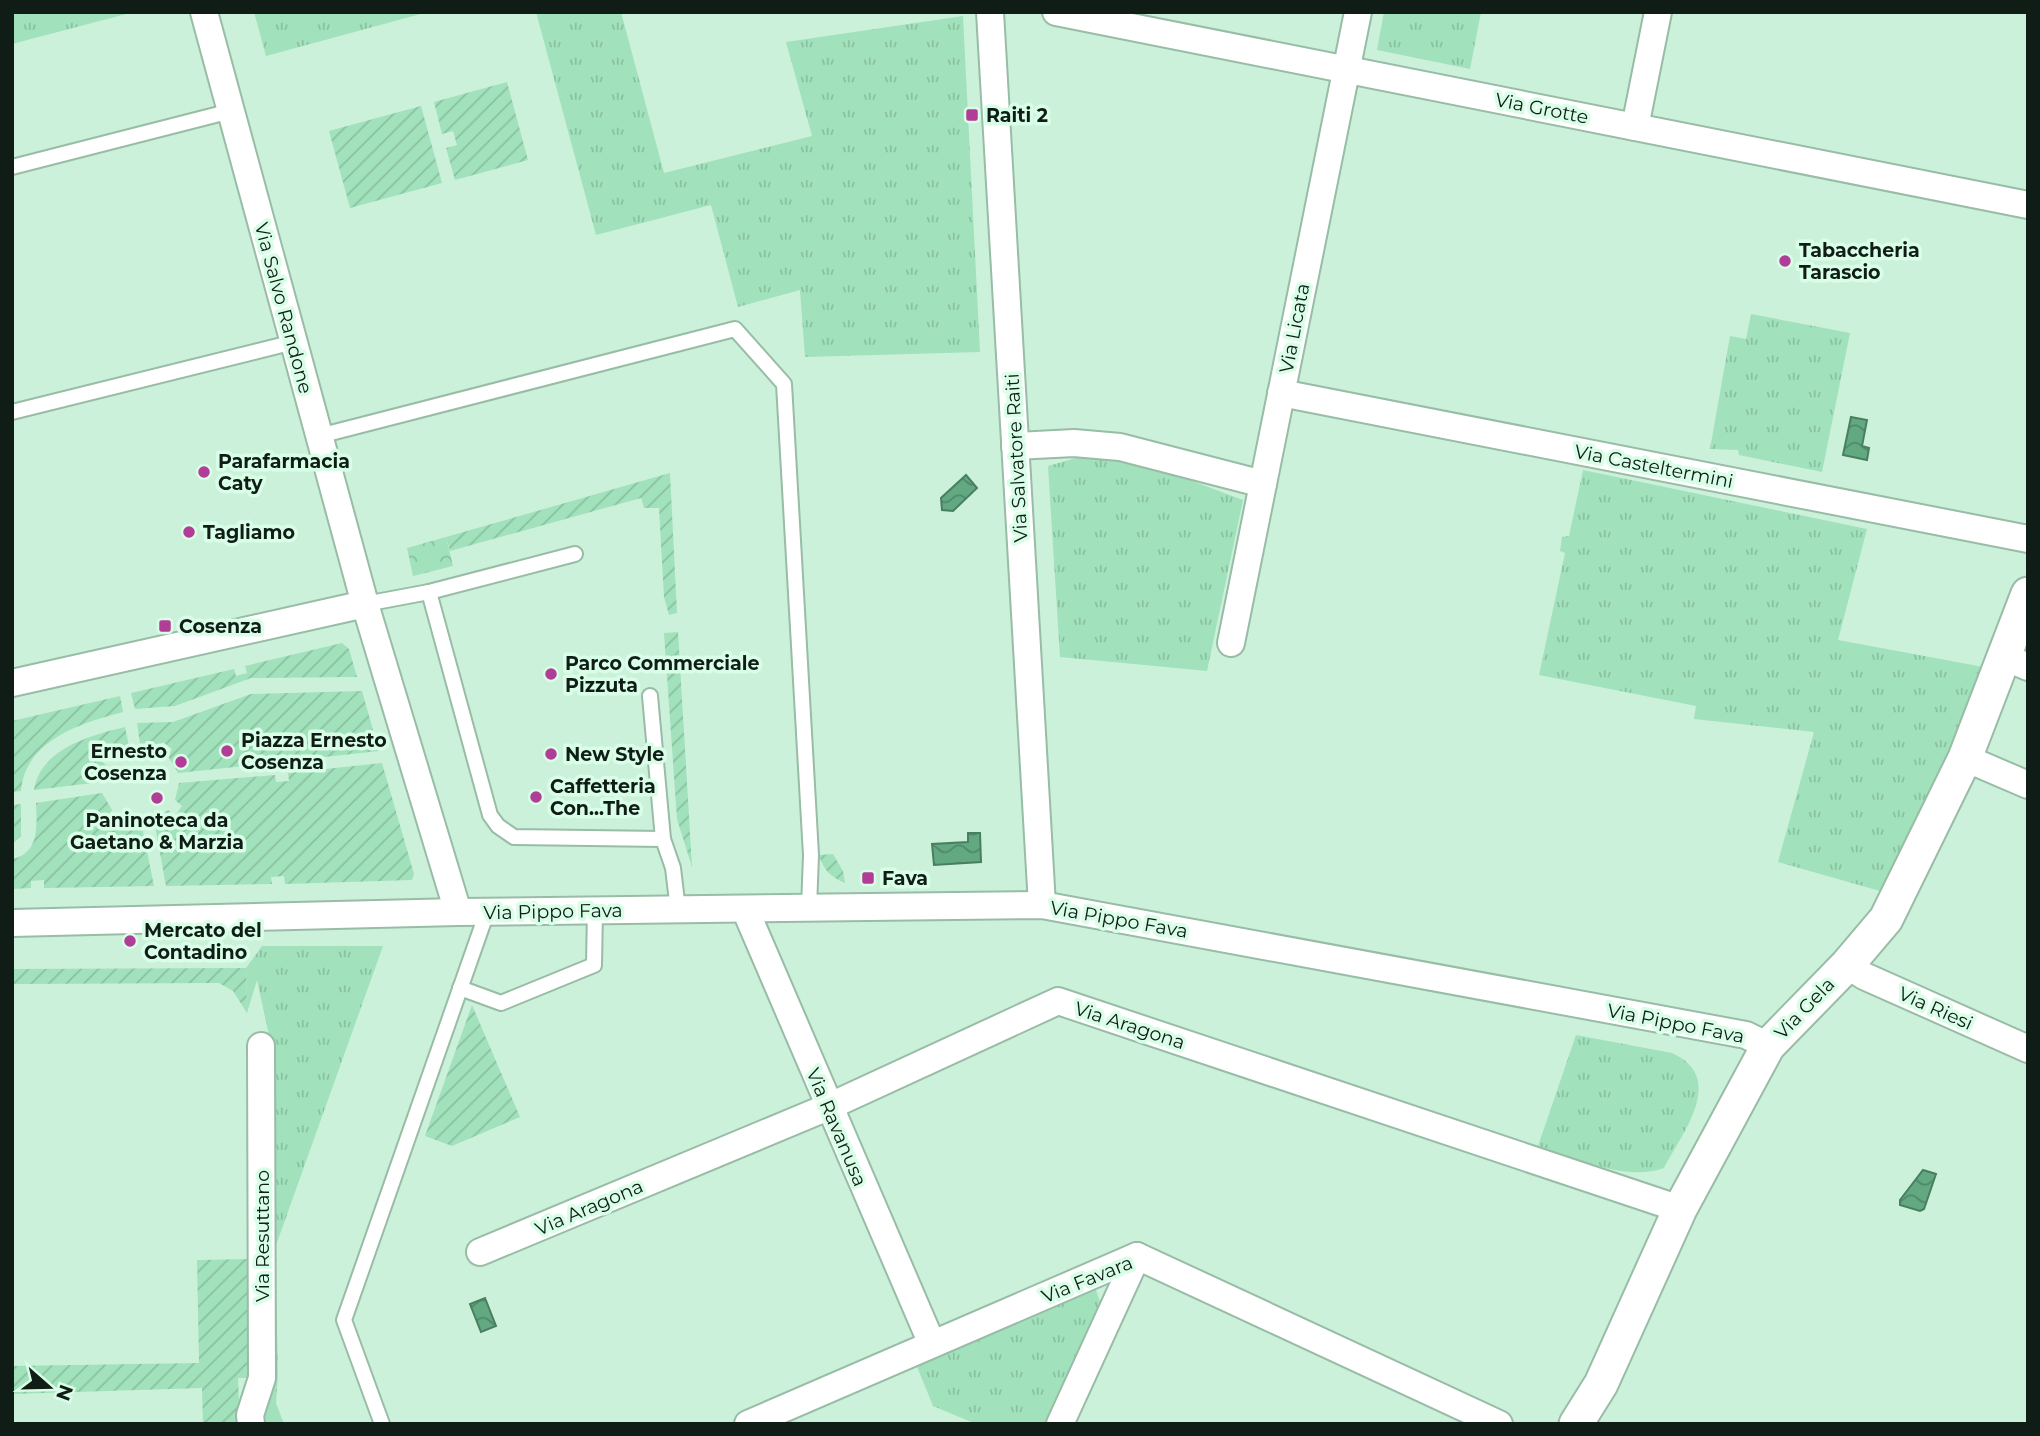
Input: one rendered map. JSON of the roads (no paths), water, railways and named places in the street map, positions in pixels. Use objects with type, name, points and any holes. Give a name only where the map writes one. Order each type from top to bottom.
[{"type":"street","name":"Via Salvo Randone","points":[[204,12],[365,604],[458,912]]},
{"type":"street","name":"Via Salvatore Raiti","points":[[990,12],[1042,905]]},
{"type":"street","name":"Via Grotte","points":[[1056,12],[2028,205]]},
{"type":"street","name":"Via Licata","points":[[1231,643],[1357,12]]},
{"type":"street","points":[[1635,127],[1658,12]]},
{"type":"street","name":"Via Casteltermini","points":[[1281,393],[2028,539]]},
{"type":"street","points":[[1015,446],[1074,443],[1120,447],[1263,484]]},
{"type":"street","name":"Via Gela","points":[[1576,1424],[1601,1384],[1680,1209],[1768,1046],[1847,965],[1885,919],[2016,662],[2028,594]]},
{"type":"street","points":[[12,683],[365,604]]},
{"type":"street","points":[[1965,758],[2028,785]]},
{"type":"street","name":"Via Pippo Fava","points":[[12,923],[458,912],[1042,905],[1746,1035],[1768,1046]]},
{"type":"street","name":"Via Ravanusa","points":[[745,909],[932,1344]]},
{"type":"street","name":"Via Riesi","points":[[1847,965],[1864,976],[2028,1049]]},
{"type":"street","name":"Via Aragona","points":[[480,1252],[828,1107],[1058,1002],[1680,1209]]},
{"type":"street","name":"Via Resuttano","points":[[251,1424],[262,1378],[261,1046]]},
{"type":"street","points":[[1060,1424],[1137,1256]]},
{"type":"street","name":"Via Favara","points":[[748,1424],[1137,1256],[1499,1424]]},
{"type":"lane","points":[[12,167],[231,111]]},
{"type":"lane","points":[[319,436],[735,328],[784,384],[811,855],[809,908]]},
{"type":"lane","points":[[12,412],[294,342]]},
{"type":"lane","points":[[365,604],[429,592],[575,554]]},
{"type":"lane","points":[[429,592],[490,814],[498,826],[514,837],[663,839]]},
{"type":"lane","points":[[650,696],[663,839],[673,868],[678,910]]},
{"type":"lane","points":[[460,988],[501,1003],[594,965],[595,910]]},
{"type":"lane","points":[[382,1424],[344,1320],[487,912]]},
{"type":"water","points":[[1851,417],[1867,420],[1862,446],[1869,448],[1867,460],[1843,455]]},
{"type":"water","points":[[966,475],[977,488],[953,511],[942,510],[941,498]]},
{"type":"water","points":[[968,833],[980,833],[981,862],[934,865],[932,844],[968,842]]},
{"type":"water","points":[[1923,1170],[1936,1174],[1924,1209],[1920,1211],[1900,1205],[1900,1200]]},
{"type":"water","points":[[485,1298],[496,1326],[481,1332],[470,1304]]},
{"type":"place","name":"Raiti 2","points":[[972,115]]},
{"type":"place","name":"Tabaccheria Tarascio","points":[[1785,261]]},
{"type":"place","name":"Parafarmacia Caty","points":[[204,472]]},
{"type":"place","name":"Tagliamo","points":[[189,532]]},
{"type":"place","name":"Cosenza","points":[[165,626]]},
{"type":"place","name":"Parco Commerciale Pizzuta","points":[[551,674]]},
{"type":"place","name":"Piazza Ernesto Cosenza","points":[[227,751]]},
{"type":"place","name":"New Style","points":[[551,754]]},
{"type":"place","name":"Ernesto Cosenza","points":[[181,762]]},
{"type":"place","name":"Caffetteria Con...The","points":[[536,797]]},
{"type":"place","name":"Paninoteca da Gaetano & Marzia","points":[[157,798]]},
{"type":"place","name":"Fava","points":[[868,878]]},
{"type":"place","name":"Mercato del Contadino","points":[[130,941]]}]
